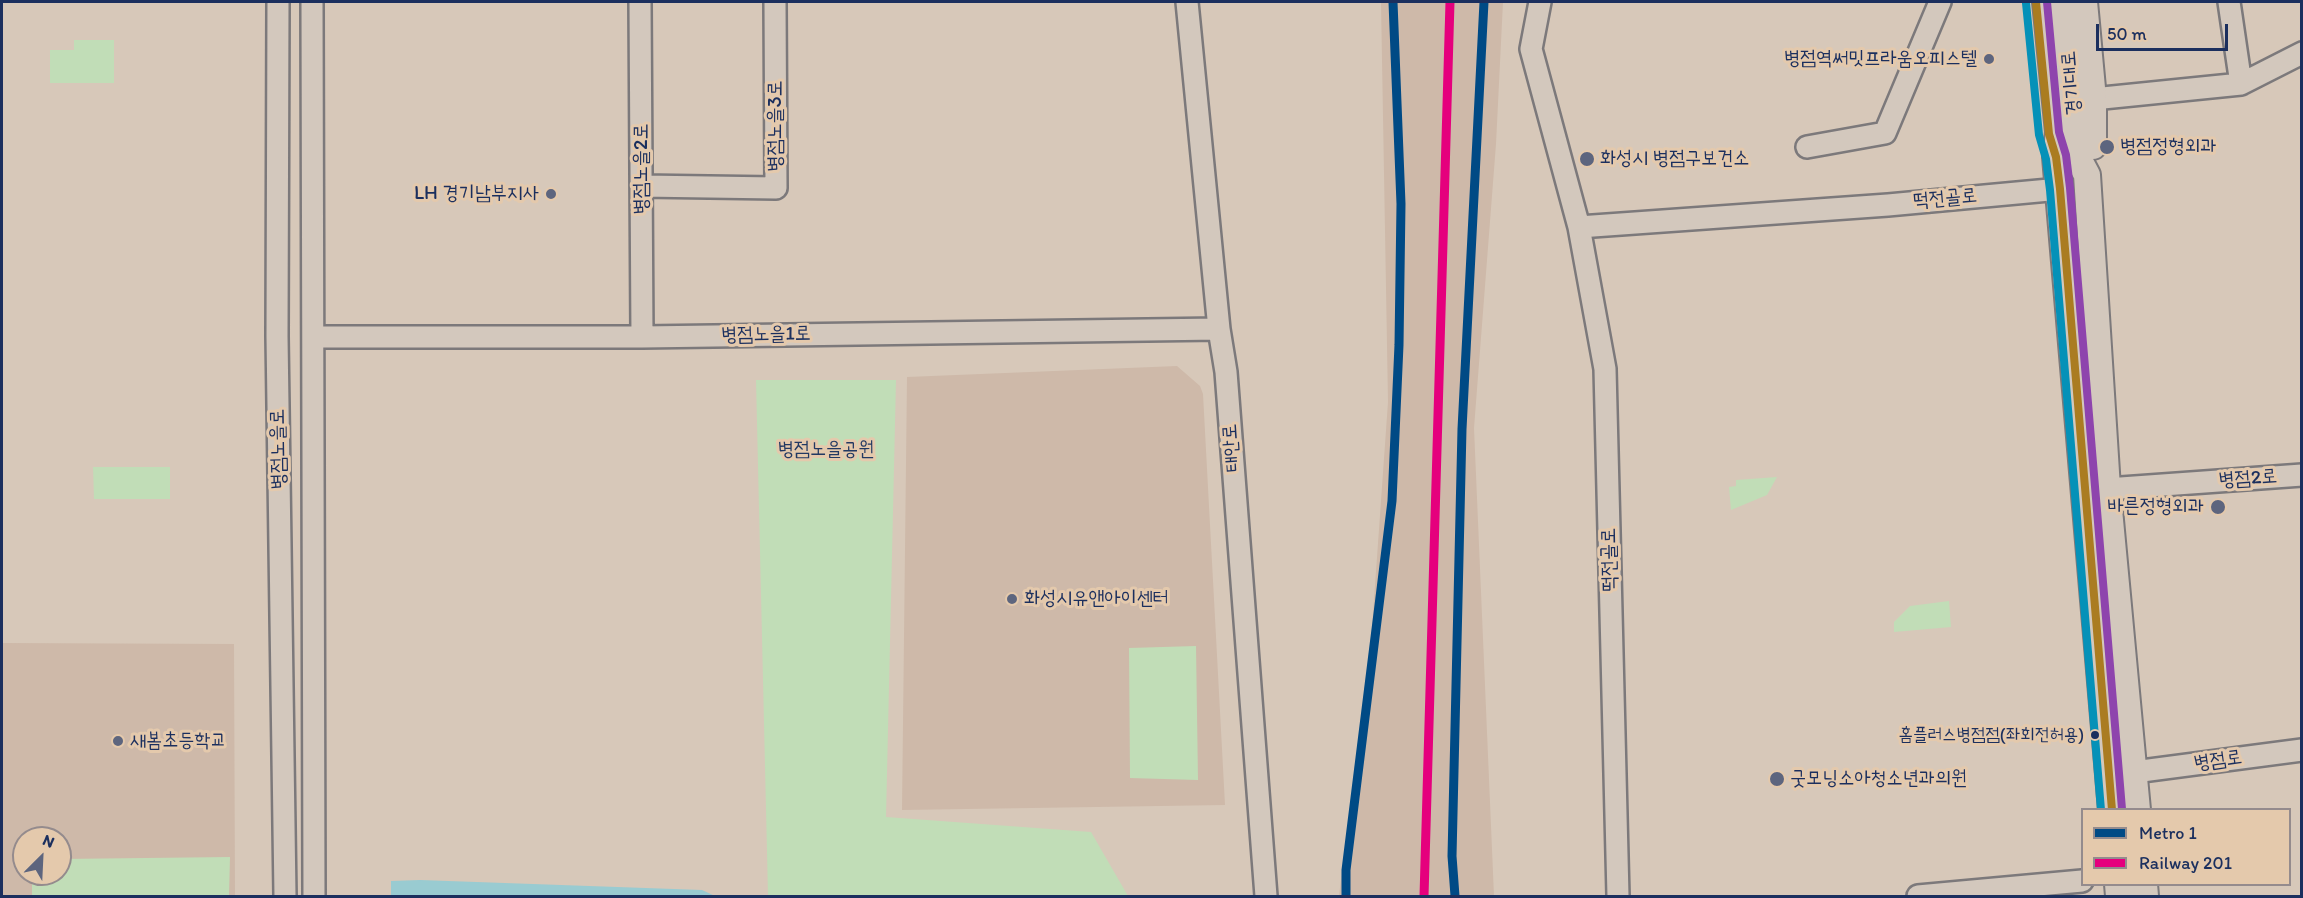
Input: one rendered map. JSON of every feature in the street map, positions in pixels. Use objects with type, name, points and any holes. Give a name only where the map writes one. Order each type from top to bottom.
[{"type":"main road","name":"경기대로","points":[[2036,2],[2049,134],[2056,157],[2137,808]]},
{"type":"main road","name":"경기대로","points":[[2046,2],[2058,132],[2056,157]]},
{"type":"main road","name":"경기대로","points":[[2065,2],[2079,160],[2087,175],[2097,489],[2112,808]]},
{"type":"main road","points":[[2084,2],[2093,99],[2093,157],[2087,175]]},
{"type":"street","name":"병점노을로","points":[[278,2],[277,217],[285,897]]},
{"type":"street","name":"병점노을로","points":[[312,2],[314,897]]},
{"type":"street","name":"병점노을2로","points":[[640,2],[642,337]]},
{"type":"street","name":"병점노을3로","points":[[642,186],[776,188],[775,2]]},
{"type":"street","name":"태안로","points":[[1186,2],[1219,329],[1227,384],[1266,897]]},
{"type":"street","name":"떡전골로","points":[[1540,2],[1531,49],[1579,227],[1605,369],[1618,897]]},
{"type":"street","points":[[1807,147],[1885,133],[1940,2]]},
{"type":"street","points":[[2229,2],[2241,84]]},
{"type":"street","points":[[2093,99],[2241,84],[2301,53]]},
{"type":"street","name":"떡전골로","points":[[1579,227],[1888,205],[2060,189]]},
{"type":"street","points":[[277,217],[287,225],[300,226],[312,220]]},
{"type":"street","name":"병점노을1로","points":[[313,337],[642,337],[1219,329]]},
{"type":"street","points":[[279,458],[289,450],[304,450],[313,459]]},
{"type":"street","name":"병점2로","points":[[2097,489],[2301,475]]},
{"type":"street","name":"병점로","points":[[2134,772],[2301,750]]},
{"type":"street","points":[[1918,897],[2081,881]]},
{"type":"shaded area","points":[[1381,2],[1503,2],[1496,144],[1474,428],[1494,896],[1339,896],[1372,628],[1388,402]]},
{"type":"shaded area","points":[[1177,366],[1200,386],[1203,394],[1225,805],[902,810],[907,377]]},
{"type":"shaded area","name":"새봄초등학교","points":[[2,643],[234,644],[235,896],[2,896]]},
{"type":"green space","points":[[74,40],[114,40],[114,83],[50,83],[50,50],[74,50]]},
{"type":"green space","name":"병점노을공원","points":[[756,380],[896,380],[886,817],[1091,832],[1128,896],[768,895]]},
{"type":"green space","points":[[93,467],[170,467],[170,499],[94,499]]},
{"type":"green space","points":[[1777,477],[1767,495],[1731,510],[1729,487],[1736,486],[1736,480]]},
{"type":"green space","points":[[1949,601],[1951,627],[1894,632],[1894,622],[1910,606]]},
{"type":"green space","points":[[1196,646],[1198,780],[1130,778],[1129,648]]},
{"type":"green space","points":[[230,857],[229,896],[32,896],[32,886],[72,886],[72,859]]},
{"type":"water","points":[[420,880],[702,890],[715,896],[391,896],[391,881]]},
{"type":"metro line","name":"1","points":[[1346,896],[1346,870],[1392,501],[1399,345],[1401,204],[1393,2]]},
{"type":"metro line","name":"1","points":[[1455,896],[1452,856],[1462,429],[1484,2]]},
{"type":"rail line","name":"201","points":[[1424,896],[1450,2]]},
{"type":"transit line","points":[[2036,2],[2049,134],[2056,157],[2060,189],[2112,808]]},
{"type":"transit line","points":[[2047,2],[2059,132],[2066,155],[2070,188],[2122,808]]},
{"type":"transit line","points":[[2026,3],[2039,135],[2046,159],[2050,190],[2101,808]]},
{"type":"place","name":"병점역써밋프라움오피스텔","points":[[1989,59]]},
{"type":"place","name":"병점정형외과","points":[[2107,147]]},
{"type":"place","name":"화성시 병점구보건소","points":[[1587,159]]},
{"type":"place","name":"LH 경기남부지사","points":[[551,194]]},
{"type":"place","name":"바른정형외과","points":[[2218,507]]},
{"type":"place","name":"화성시유앤아이센터","points":[[1012,599]]},
{"type":"place","name":"홈플러스병점점(좌회전허용)","points":[[2095,735]]},
{"type":"place","name":"새봄초등학교","points":[[118,741]]},
{"type":"place","name":"굿모닝소아청소년과의원","points":[[1777,779]]}]
